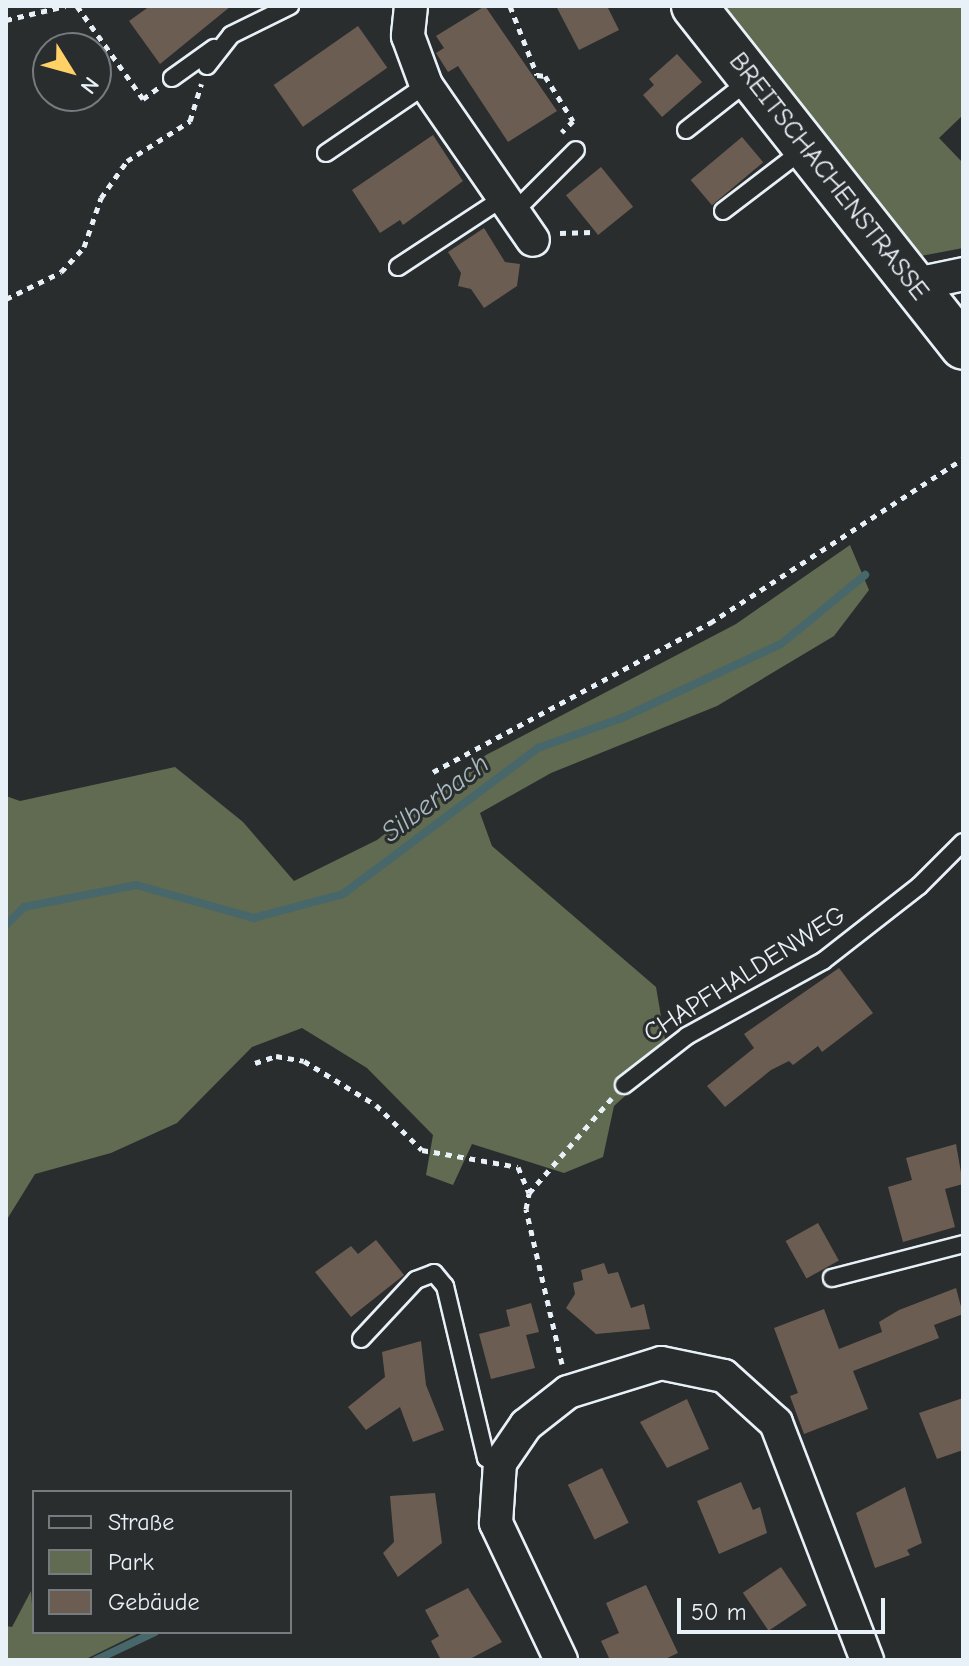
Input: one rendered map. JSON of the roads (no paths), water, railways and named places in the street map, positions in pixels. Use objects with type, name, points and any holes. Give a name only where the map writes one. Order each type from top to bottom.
[{"type":"street","points":[[411,6],[408,36],[426,85],[510,203],[540,238]]},
{"type":"street","name":"BREITSCHACHENSTRASSE","points":[[694,6],[963,347]]},
{"type":"street","points":[[918,291],[931,281],[963,274]]},
{"type":"street","points":[[561,1660],[496,1523],[500,1463],[526,1425],[568,1392],[661,1363],[694,1366],[748,1392],[776,1423],[867,1660]]},
{"type":"lane","points":[[172,78],[231,35],[290,6]]},
{"type":"lane","points":[[207,66],[231,35]]},
{"type":"lane","points":[[686,130],[752,78]]},
{"type":"lane","points":[[326,153],[426,85]]},
{"type":"lane","points":[[723,211],[806,147]]},
{"type":"lane","points":[[398,267],[510,203],[576,150]]},
{"type":"lane","name":"CHAPFHALDENWEG","points":[[624,1085],[687,1036],[823,961],[963,842]]},
{"type":"lane","points":[[832,1278],[963,1244]]},
{"type":"lane","points":[[361,1339],[416,1280],[434,1273],[445,1286],[486,1458],[500,1463]]},
{"type":"waterway","name":"Silberbach","points":[[6,925],[24,907],[136,885],[254,918],[343,894],[538,748],[622,718],[781,644],[865,575]]},
{"type":"waterway","points":[[96,1660],[151,1634]]}]
